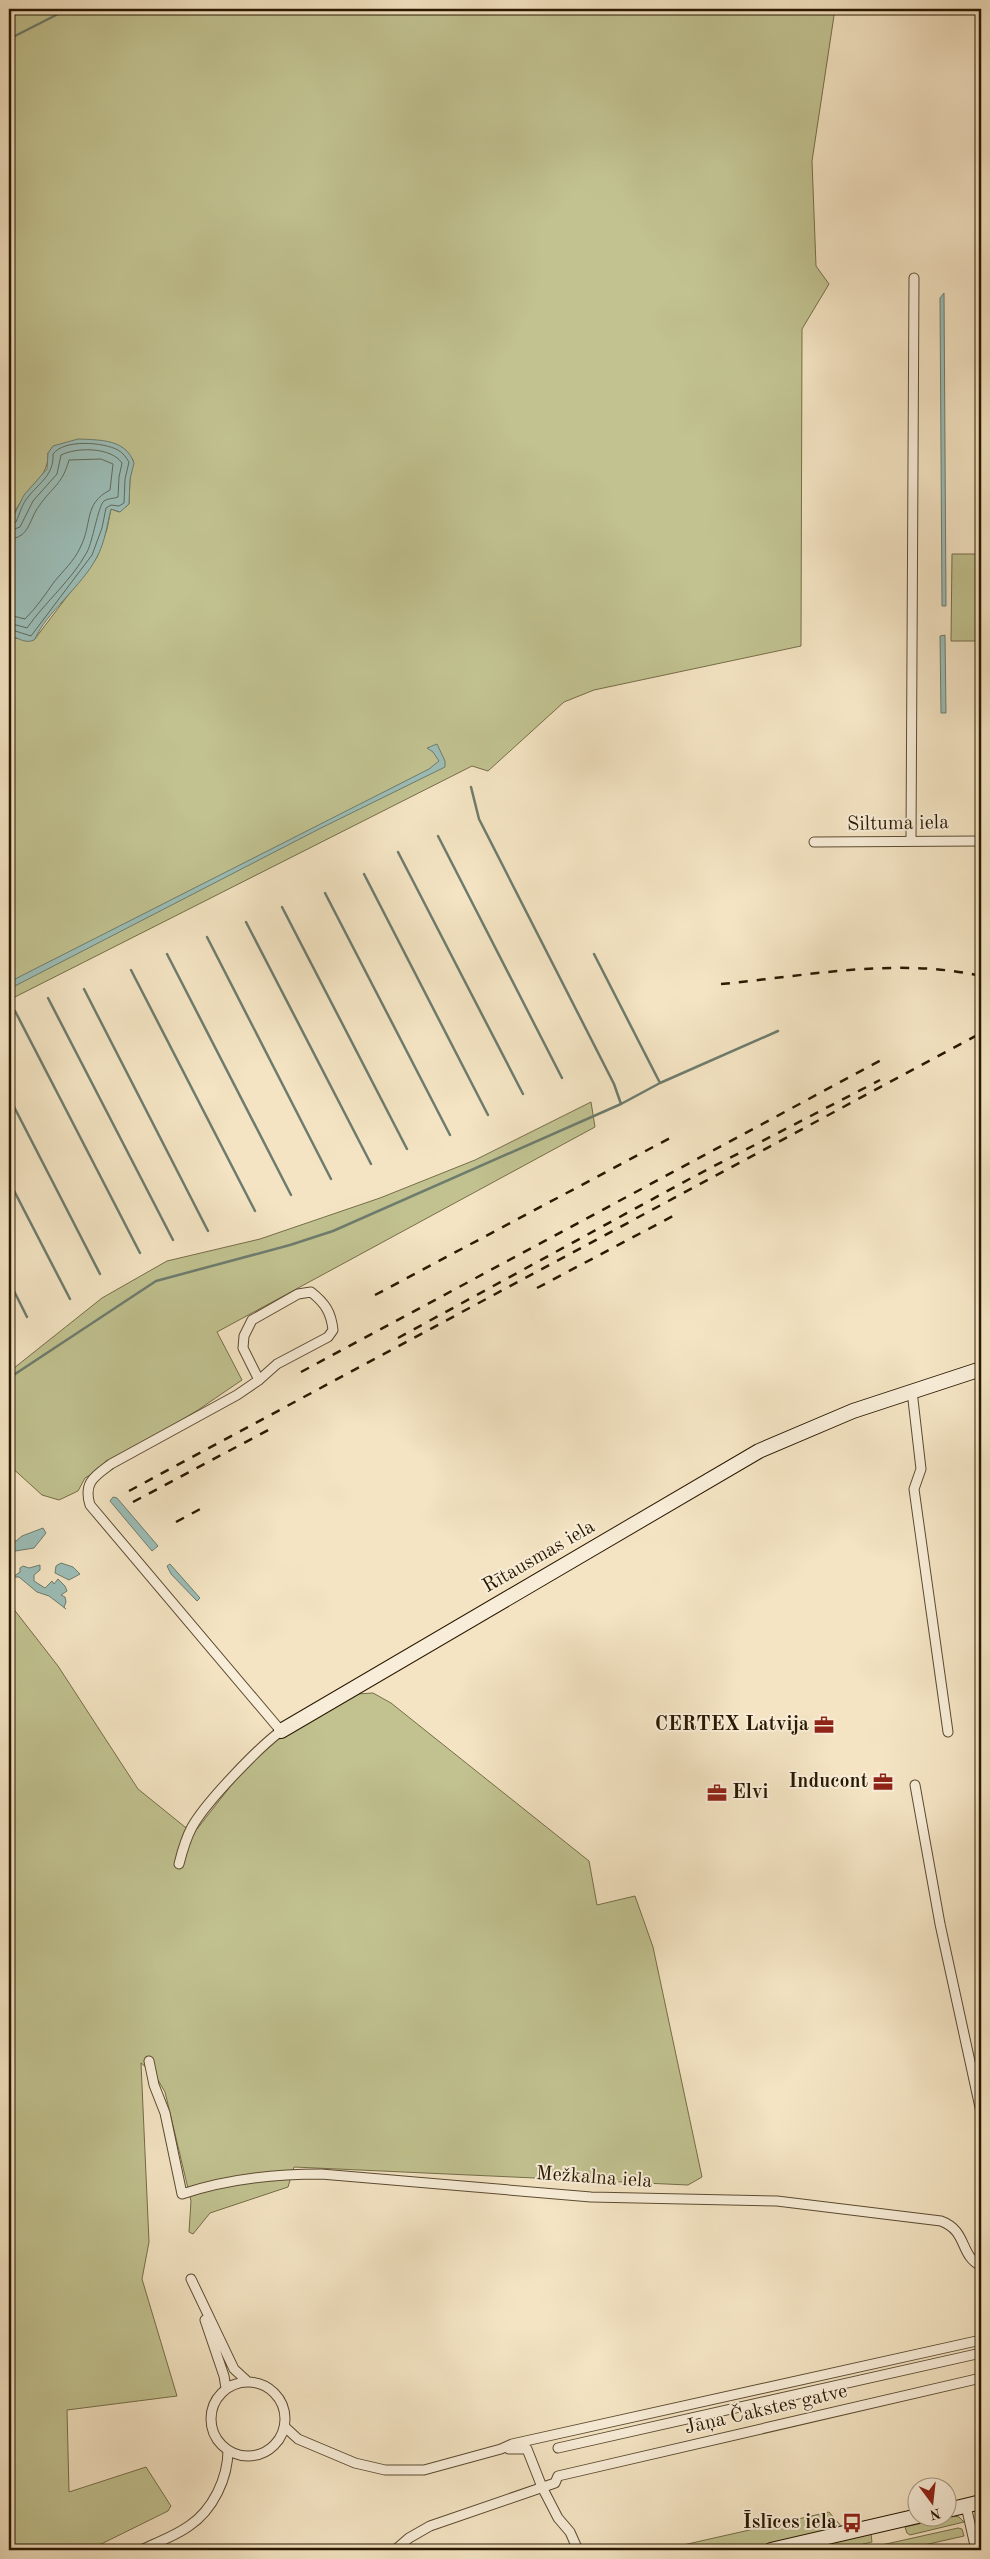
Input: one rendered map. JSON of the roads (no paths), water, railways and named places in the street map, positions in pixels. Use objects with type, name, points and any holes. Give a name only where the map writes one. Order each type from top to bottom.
[{"type":"street","points":[[911,841],[914,278]]},
{"type":"street","name":"Siltuma iela","points":[[814,842],[981,841]]},
{"type":"street","points":[[259,1380],[243,1348],[244,1336],[252,1320],[298,1294],[311,1292],[323,1302],[332,1317],[333,1330],[328,1336],[276,1364],[259,1380],[237,1395],[111,1464],[92,1478],[86,1493],[90,1505],[281,1731]]},
{"type":"street","name":"Rītausmas iela","points":[[179,1864],[192,1827],[234,1777],[269,1740],[281,1731],[759,1451],[811,1427],[981,1369]]},
{"type":"street","points":[[912,1391],[921,1469],[914,1489],[948,1732]]},
{"type":"street","points":[[915,1785],[940,1924],[981,2112]]},
{"type":"street","name":"Mežkalna iela","points":[[149,2061],[154,2085],[165,2113],[182,2194],[241,2180],[298,2174],[321,2174],[591,2197],[777,2201],[941,2221],[952,2225],[958,2231],[968,2254],[981,2266]]},
{"type":"street","points":[[226,2388],[224,2376],[191,2279],[234,2369],[247,2381]]},
{"type":"street","points":[[285,2427],[298,2439],[355,2463],[385,2470],[424,2470],[501,2449],[512,2444],[981,2340]]},
{"type":"street","points":[[920,2366],[942,2349]]},
{"type":"street","name":"Jāņa Čakstes gatve","points":[[558,2448],[981,2353]]},
{"type":"street","name":"Jāņa Čakstes gatve","points":[[542,2488],[555,2483],[558,2476],[981,2378]]},
{"type":"street","points":[[247,2381],[257,2382],[274,2391],[284,2407],[285,2427],[276,2444],[262,2454],[245,2456],[228,2450],[220,2443],[211,2425],[213,2405],[226,2388],[247,2381]]},
{"type":"street","points":[[501,2449],[527,2449],[542,2488],[558,2518],[570,2532],[578,2550]]},
{"type":"street","points":[[141,2550],[190,2526],[201,2515],[224,2479],[228,2450]]},
{"type":"street","points":[[396,2550],[409,2538],[430,2526],[542,2488]]},
{"type":"street","points":[[958,2508],[981,2502]]},
{"type":"street","points":[[966,2506],[976,2550]]},
{"type":"street","points":[[771,2550],[908,2518]]},
{"type":"water","points":[[944,293],[946,606],[942,606],[940,298]]},
{"type":"water","points":[[78,439],[111,442],[125,449],[130,455],[134,463],[130,479],[129,504],[120,512],[111,509],[102,545],[90,568],[47,619],[35,639],[32,641],[21,640],[9,632],[9,521],[12,519],[24,495],[47,469],[48,453],[53,446]]},
{"type":"water","points":[[945,635],[946,713],[941,713],[940,636]]},
{"type":"water","points":[[437,744],[445,761],[445,767],[319,829],[9,989],[9,983],[17,978],[429,769],[439,761],[433,752],[427,748]]},
{"type":"water","points":[[113,1497],[117,1498],[158,1546],[152,1551],[110,1501]]},
{"type":"water","points":[[43,1528],[46,1533],[34,1548],[9,1552],[9,1540],[16,1541],[22,1536]]},
{"type":"water","points":[[61,1563],[73,1567],[80,1574],[69,1580],[55,1573],[56,1566]]},
{"type":"water","points":[[170,1564],[200,1598],[197,1601],[171,1574],[167,1566]]},
{"type":"water","points":[[40,1565],[40,1570],[34,1575],[34,1581],[45,1588],[52,1581],[54,1584],[58,1579],[67,1591],[61,1595],[65,1597],[64,1607],[66,1609],[49,1596],[37,1592],[19,1577],[13,1577],[20,1572],[20,1568],[23,1566],[29,1568]]},
{"type":"waterway","points":[[9,39],[68,9]]},
{"type":"waterway","points":[[471,787],[479,819],[614,1084],[621,1104]]},
{"type":"waterway","points":[[438,836],[562,1078]]},
{"type":"waterway","points":[[398,852],[523,1094]]},
{"type":"waterway","points":[[364,874],[488,1115]]},
{"type":"waterway","points":[[325,893],[450,1135]]},
{"type":"waterway","points":[[282,907],[407,1149]]},
{"type":"waterway","points":[[246,922],[371,1164]]},
{"type":"waterway","points":[[207,937],[331,1179]]},
{"type":"waterway","points":[[167,954],[291,1195]]},
{"type":"waterway","points":[[594,954],[660,1083]]},
{"type":"waterway","points":[[131,970],[255,1211]]},
{"type":"waterway","points":[[84,989],[208,1231]]},
{"type":"waterway","points":[[48,998],[173,1240]]},
{"type":"waterway","points":[[15,1011],[140,1253]]},
{"type":"waterway","points":[[9,1378],[156,1281],[290,1245],[333,1231],[621,1104],[660,1083],[778,1031]]},
{"type":"waterway","points":[[9,1097],[100,1274]]},
{"type":"waterway","points":[[9,1181],[70,1299]]},
{"type":"waterway","points":[[9,1281],[27,1317]]},
{"type":"railway","points":[[721,984],[884,968],[917,968],[981,976]]},
{"type":"railway","points":[[129,1491],[981,1033]]},
{"type":"railway","points":[[301,1372],[885,1058]]},
{"type":"railway","points":[[398,1338],[693,1177],[880,1080]]},
{"type":"railway","points":[[375,1295],[670,1138]]},
{"type":"railway","points":[[537,1288],[673,1216]]},
{"type":"railway","points":[[133,1502],[272,1428]]},
{"type":"railway","points":[[176,1522],[204,1507]]},
{"type":"place","name":"CERTEX Latvija","points":[[824,1725]]},
{"type":"place","name":"Inducont","points":[[883,1782]]},
{"type":"place","name":"Elvi","points":[[717,1793]]},
{"type":"place","name":"Īslīces iela","points":[[852,2523]]}]
